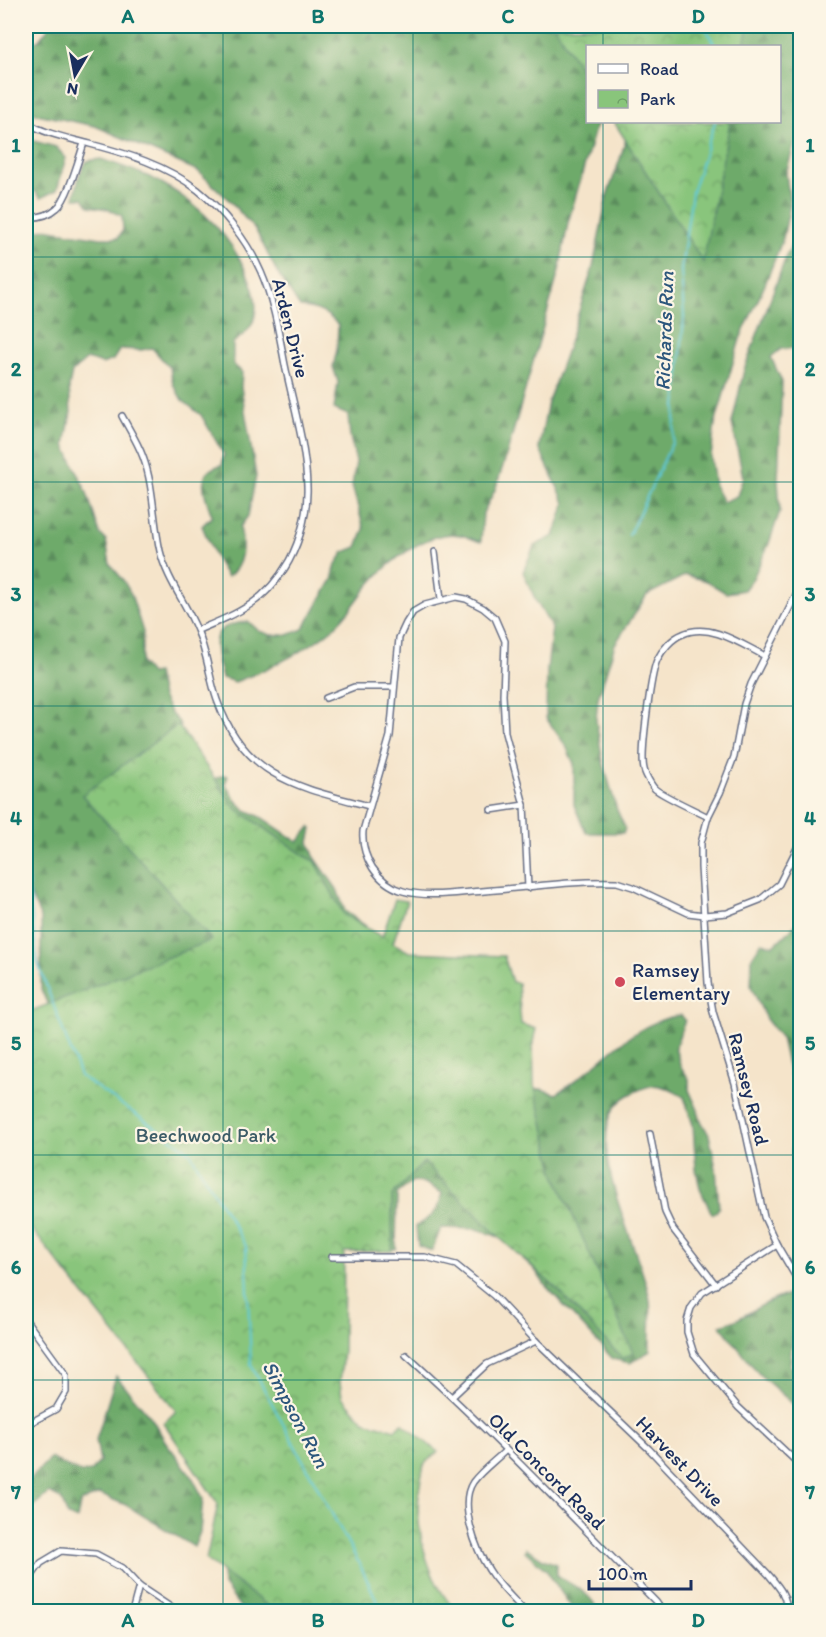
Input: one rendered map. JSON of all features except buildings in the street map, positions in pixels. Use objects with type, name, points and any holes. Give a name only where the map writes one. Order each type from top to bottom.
[{"type":"street","name":"Arden Drive","points":[[26,122],[49,134],[128,154],[169,171],[198,191],[220,211],[245,242],[262,273],[281,337],[298,417],[307,485],[305,508],[299,537],[290,560],[272,587],[252,606],[198,630]]},
{"type":"street","points":[[26,217],[37,217],[58,208],[84,143]]},
{"type":"street","points":[[122,416],[143,456],[149,477],[161,554],[173,585],[198,630],[216,698],[227,726],[253,760],[280,778],[296,786],[369,806]]},
{"type":"street","points":[[435,552],[441,599]]},
{"type":"street","name":"Ramsey Road","points":[[801,587],[751,684],[744,704],[734,757],[708,817],[701,843],[708,983],[713,1012],[735,1083],[764,1217],[777,1245],[801,1284]]},
{"type":"street","points":[[528,888],[524,805],[505,733],[503,695],[505,641],[502,629],[495,618],[483,608],[456,597],[441,599],[413,612],[399,638],[390,736],[363,831],[362,843],[371,866],[388,884],[402,891],[436,895],[617,882],[633,886],[688,913],[704,915],[727,913],[760,900],[779,884],[801,842]]},
{"type":"street","points":[[708,817],[654,789],[644,769],[643,751],[650,689],[657,660],[668,645],[683,633],[706,631],[726,636],[765,656]]},
{"type":"street","points":[[326,698],[354,687],[394,687]]},
{"type":"street","points":[[491,810],[524,805]]},
{"type":"street","points":[[650,1134],[665,1212],[673,1229],[716,1285]]},
{"type":"street","points":[[777,1245],[702,1293],[691,1308],[687,1321],[687,1332],[694,1354],[738,1407],[801,1466]]},
{"type":"street","name":"Harvest Drive","points":[[332,1257],[425,1257],[456,1265],[494,1296],[536,1341],[649,1449],[768,1574],[783,1592],[787,1611]]},
{"type":"street","points":[[26,1320],[66,1375],[66,1392],[56,1409],[26,1425]]},
{"type":"street","points":[[453,1396],[487,1364],[536,1341]]},
{"type":"street","name":"Old Concord Road","points":[[406,1355],[453,1396],[663,1611]]},
{"type":"street","points":[[506,1450],[473,1482],[467,1499],[467,1512],[480,1556],[490,1572],[525,1611]]},
{"type":"street","points":[[26,1584],[41,1563],[61,1551],[96,1554],[122,1568],[139,1586],[178,1611]]},
{"type":"street","points":[[132,1611],[139,1586]]},
{"type":"green space","points":[[50,26],[628,26],[586,45],[586,123],[597,123],[568,223],[559,271],[506,457],[495,490],[483,513],[481,542],[448,534],[410,549],[378,575],[342,619],[321,638],[286,660],[235,682],[222,678],[215,646],[219,632],[225,627],[249,622],[259,631],[271,635],[288,635],[303,629],[332,580],[336,564],[344,552],[357,547],[364,529],[352,486],[356,462],[348,415],[334,409],[338,382],[333,367],[337,350],[338,325],[321,312],[300,307],[277,272],[256,231],[231,202],[198,171],[95,126],[37,114],[26,106],[26,43],[38,41]]},
{"type":"green space","points":[[554,26],[748,26],[744,45],[586,45],[586,77]]},
{"type":"green space","points":[[657,26],[800,26],[800,124],[786,173],[790,205],[783,238],[740,339],[715,424],[711,457],[715,487],[723,502],[737,496],[743,477],[732,423],[744,370],[787,254],[800,232],[800,281],[795,348],[781,349],[771,357],[782,382],[778,480],[780,511],[768,546],[753,578],[744,590],[726,593],[706,581],[686,575],[647,595],[615,644],[598,698],[596,720],[603,762],[617,810],[625,828],[623,833],[586,833],[574,805],[574,764],[566,746],[546,718],[547,669],[552,628],[523,572],[534,546],[554,536],[565,503],[539,448],[548,402],[593,267],[607,196],[631,123],[781,123],[781,45],[651,45]]},
{"type":"green space","points":[[615,123],[730,123],[703,262]]},
{"type":"green space","points":[[26,139],[56,147],[66,158],[57,190],[41,198],[26,182]]},
{"type":"green space","points":[[101,159],[134,170],[157,181],[198,209],[231,245],[252,286],[255,313],[252,324],[233,343],[233,364],[242,372],[241,387],[256,476],[248,516],[240,527],[242,548],[240,561],[233,573],[227,577],[216,559],[202,526],[212,516],[204,493],[204,478],[213,468],[222,465],[224,455],[201,415],[182,400],[173,384],[170,368],[152,348],[120,349],[113,360],[102,364],[87,359],[72,372],[69,387],[71,413],[65,445],[87,493],[100,534],[106,540],[110,564],[131,594],[143,632],[141,663],[150,674],[157,673],[162,697],[172,715],[179,722],[182,737],[207,782],[224,775],[228,776],[225,784],[237,802],[298,842],[310,827],[312,829],[309,842],[314,856],[337,889],[345,911],[366,926],[365,932],[83,1089],[41,989],[41,918],[26,885],[26,233],[45,229],[101,238],[118,238],[123,230],[122,216],[107,209],[89,206],[83,198],[74,198],[80,173],[87,161]]},
{"type":"green space","name":"Beechwood Park","points":[[178,725],[235,808],[315,861],[344,915],[382,937],[395,899],[407,901],[393,943],[409,952],[504,956],[512,982],[518,983],[521,1024],[536,1029],[533,1042],[534,1084],[555,1175],[633,1353],[623,1359],[558,1290],[503,1241],[424,1162],[392,1195],[392,1251],[344,1252],[343,1351],[340,1382],[342,1397],[364,1421],[395,1430],[402,1423],[438,1452],[424,1465],[418,1514],[429,1566],[446,1598],[456,1611],[275,1611],[206,1560],[218,1504],[164,1423],[176,1411],[26,1222],[26,1013],[212,940],[82,795]]},
{"type":"green space","points":[[800,921],[800,1103],[781,1038],[766,1019],[751,986],[752,957],[761,943],[774,945]]},
{"type":"green space","points":[[681,1015],[685,1020],[675,1048],[681,1067],[689,1079],[689,1090],[700,1119],[709,1135],[716,1168],[719,1208],[712,1214],[700,1189],[696,1169],[693,1125],[684,1097],[657,1086],[638,1090],[629,1095],[613,1111],[607,1134],[608,1162],[615,1192],[650,1301],[650,1351],[630,1363],[613,1359],[545,1285],[518,1244],[477,1229],[441,1228],[432,1251],[418,1246],[416,1226],[434,1213],[442,1193],[425,1183],[413,1181],[397,1194],[396,1249],[330,1244],[484,1084],[541,1089],[556,1094],[572,1084],[629,1037],[645,1027]]},
{"type":"green space","points":[[800,1109],[800,1173],[793,1160],[792,1152]]},
{"type":"green space","points":[[796,1291],[800,1295],[800,1304],[794,1310],[790,1367],[800,1373],[800,1410],[759,1374],[720,1325],[734,1321],[772,1300]]},
{"type":"green space","points":[[116,1376],[152,1419],[165,1441],[191,1475],[203,1498],[200,1532],[194,1547],[126,1505],[99,1494],[80,1503],[77,1520],[68,1516],[61,1499],[49,1493],[26,1512],[26,1484],[50,1458],[81,1473],[92,1471],[100,1461],[96,1440]]},
{"type":"green space","points":[[526,1548],[556,1564],[557,1576],[586,1594],[598,1611],[574,1611],[546,1570],[525,1551]]},
{"type":"green space","points":[[219,1550],[302,1611],[243,1611],[223,1584]]},
{"type":"waterway","name":"Richards Run","points":[[705,26],[714,45]]},
{"type":"waterway","name":"Richards Run","points":[[629,535],[673,441],[684,317],[681,270],[692,192],[715,123]]},
{"type":"waterway","name":"Simpson Run","points":[[26,864],[37,961],[80,1076],[189,1151],[246,1246],[251,1365],[361,1567],[382,1612]]},
{"type":"place","name":"Ramsey Elementary","points":[[620,982]]}]
